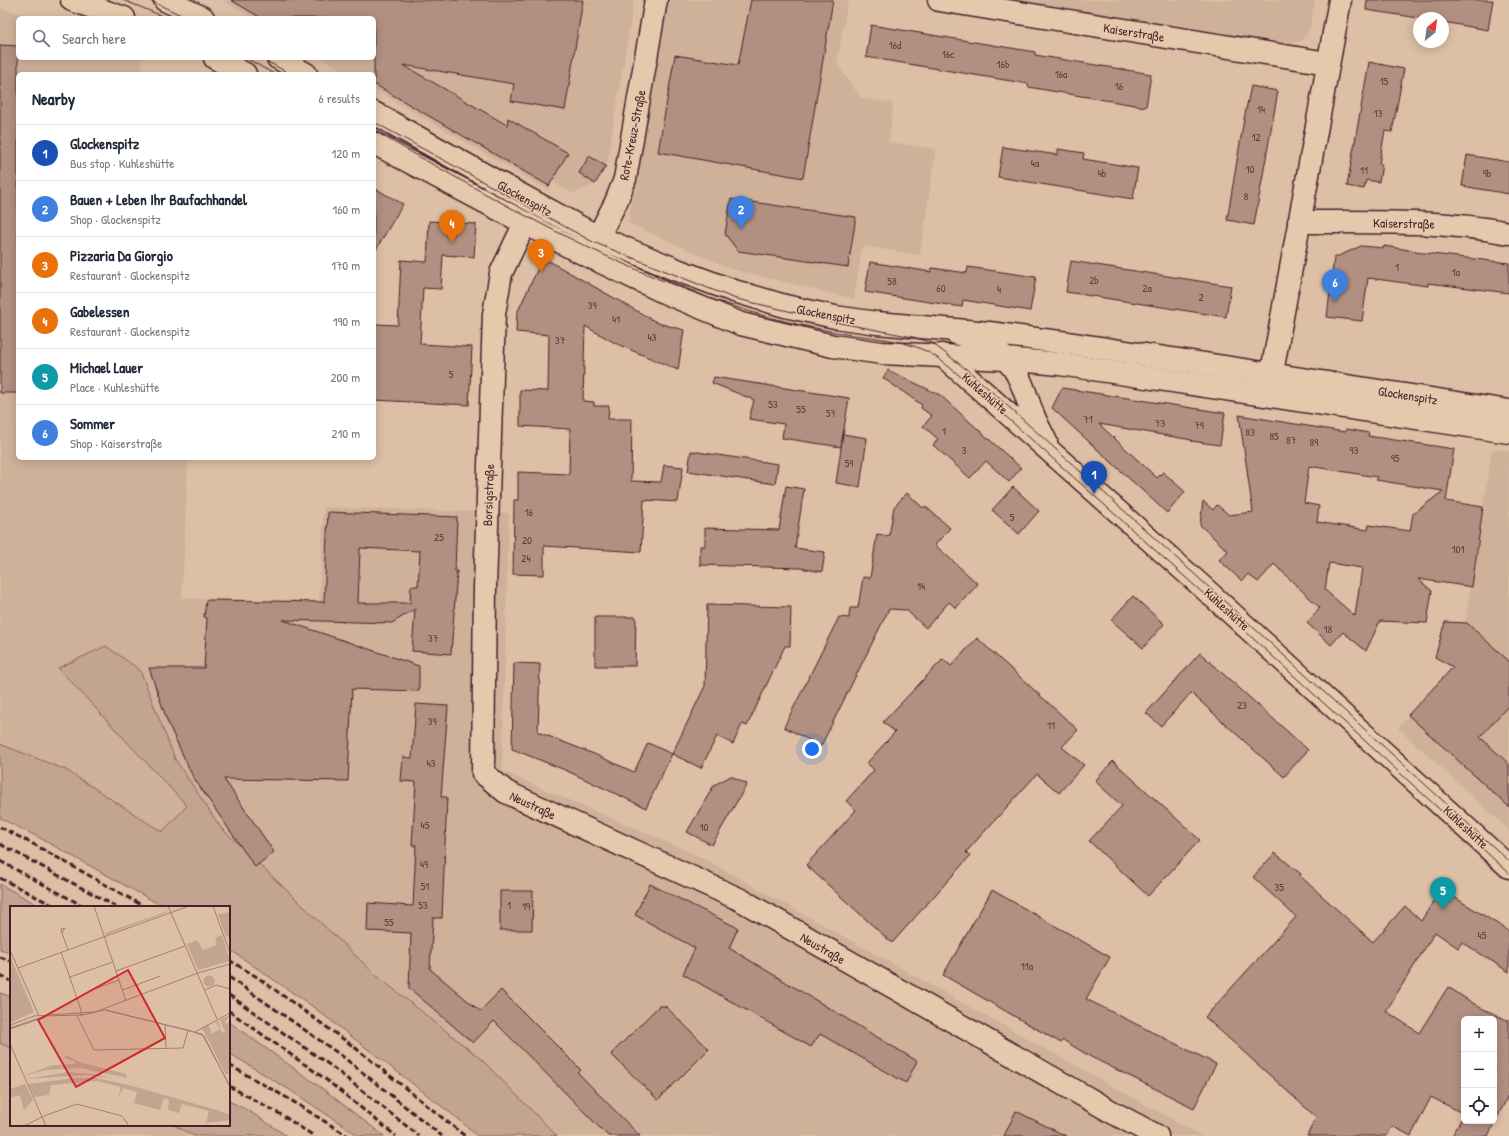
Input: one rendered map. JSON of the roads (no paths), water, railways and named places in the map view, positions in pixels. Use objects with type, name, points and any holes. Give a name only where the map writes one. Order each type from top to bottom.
[{"type":"street","points":[[72,0],[118,16]]},
{"type":"street","points":[[166,0],[199,16]]},
{"type":"street","name":"Rote-Kreuz-Straße","points":[[574,249],[586,247],[598,237],[616,202],[625,179],[656,0]]},
{"type":"street","name":"Kaiserstraße","points":[[939,0],[1328,63]]},
{"type":"street","points":[[1268,397],[1340,0]]},
{"type":"street","points":[[219,60],[241,72]]},
{"type":"street","points":[[282,60],[302,72]]},
{"type":"street","name":"Glockenspitz","points":[[376,114],[499,184],[598,237],[677,270],[734,291],[785,306],[842,318],[877,323],[990,333],[1068,343],[1509,411]]},
{"type":"street","name":"Glockenspitz","points":[[376,144],[574,249],[666,293],[741,324],[833,346],[882,353],[942,355],[1060,364],[1268,397],[1509,432]]},
{"type":"street","name":"Kaiserstraße","points":[[1299,222],[1424,222],[1478,227],[1509,233]]},
{"type":"street","name":"Borsigstraße","points":[[484,773],[485,588],[494,314],[501,273],[524,223]]},
{"type":"street","points":[[942,329],[971,338],[991,347],[1005,359],[1018,374],[1034,417],[1051,452]]},
{"type":"street","name":"Kuhleshütte","points":[[942,355],[1225,608],[1509,867]]},
{"type":"street","name":"Neustraße","points":[[484,773],[506,792],[741,900],[1105,1108],[1157,1136]]},
{"type":"tram line","points":[[123,0],[162,16]]},
{"type":"tram line","points":[[149,0],[183,16]]},
{"type":"tram line","points":[[250,60],[270,72]]},
{"type":"tram line","points":[[265,60],[286,72]]},
{"type":"tram line","points":[[376,123],[593,242],[733,298],[835,322],[913,337],[932,343],[970,372],[1232,608],[1509,861]]},
{"type":"tram line","points":[[376,132],[549,228],[640,271],[686,290],[759,314],[813,328],[905,343],[926,351],[936,357],[965,380],[1233,620],[1509,873]]},
{"type":"railway","points":[[0,827],[143,906]]},
{"type":"railway","points":[[0,844],[115,906]]},
{"type":"railway","points":[[0,861],[83,906]]},
{"type":"railway","points":[[0,878],[54,906]]},
{"type":"railway","points":[[0,957],[10,961]]},
{"type":"railway","points":[[230,961],[257,977],[353,1046],[465,1136]]},
{"type":"railway","points":[[0,976],[10,981]]},
{"type":"railway","points":[[230,978],[342,1056],[442,1136]]},
{"type":"railway","points":[[230,996],[331,1066],[419,1136]]},
{"type":"railway","points":[[230,1012],[324,1078],[396,1136]]},
{"type":"railway","points":[[230,1066],[289,1099],[348,1136]]},
{"type":"railway","points":[[230,1087],[280,1114],[314,1136]]},
{"type":"place","name":"Bauen + Leben Ihr Baufachhandel","points":[[741,229]]},
{"type":"place","name":"Gabelessen","points":[[452,243]]},
{"type":"place","name":"Pizzaria Da Giorgio","points":[[541,272]]},
{"type":"place","name":"Sommer","points":[[1335,302]]},
{"type":"place","name":"Glockenspitz","points":[[1094,494]]},
{"type":"place","name":"Michael Lauer","points":[[1443,910]]}]
